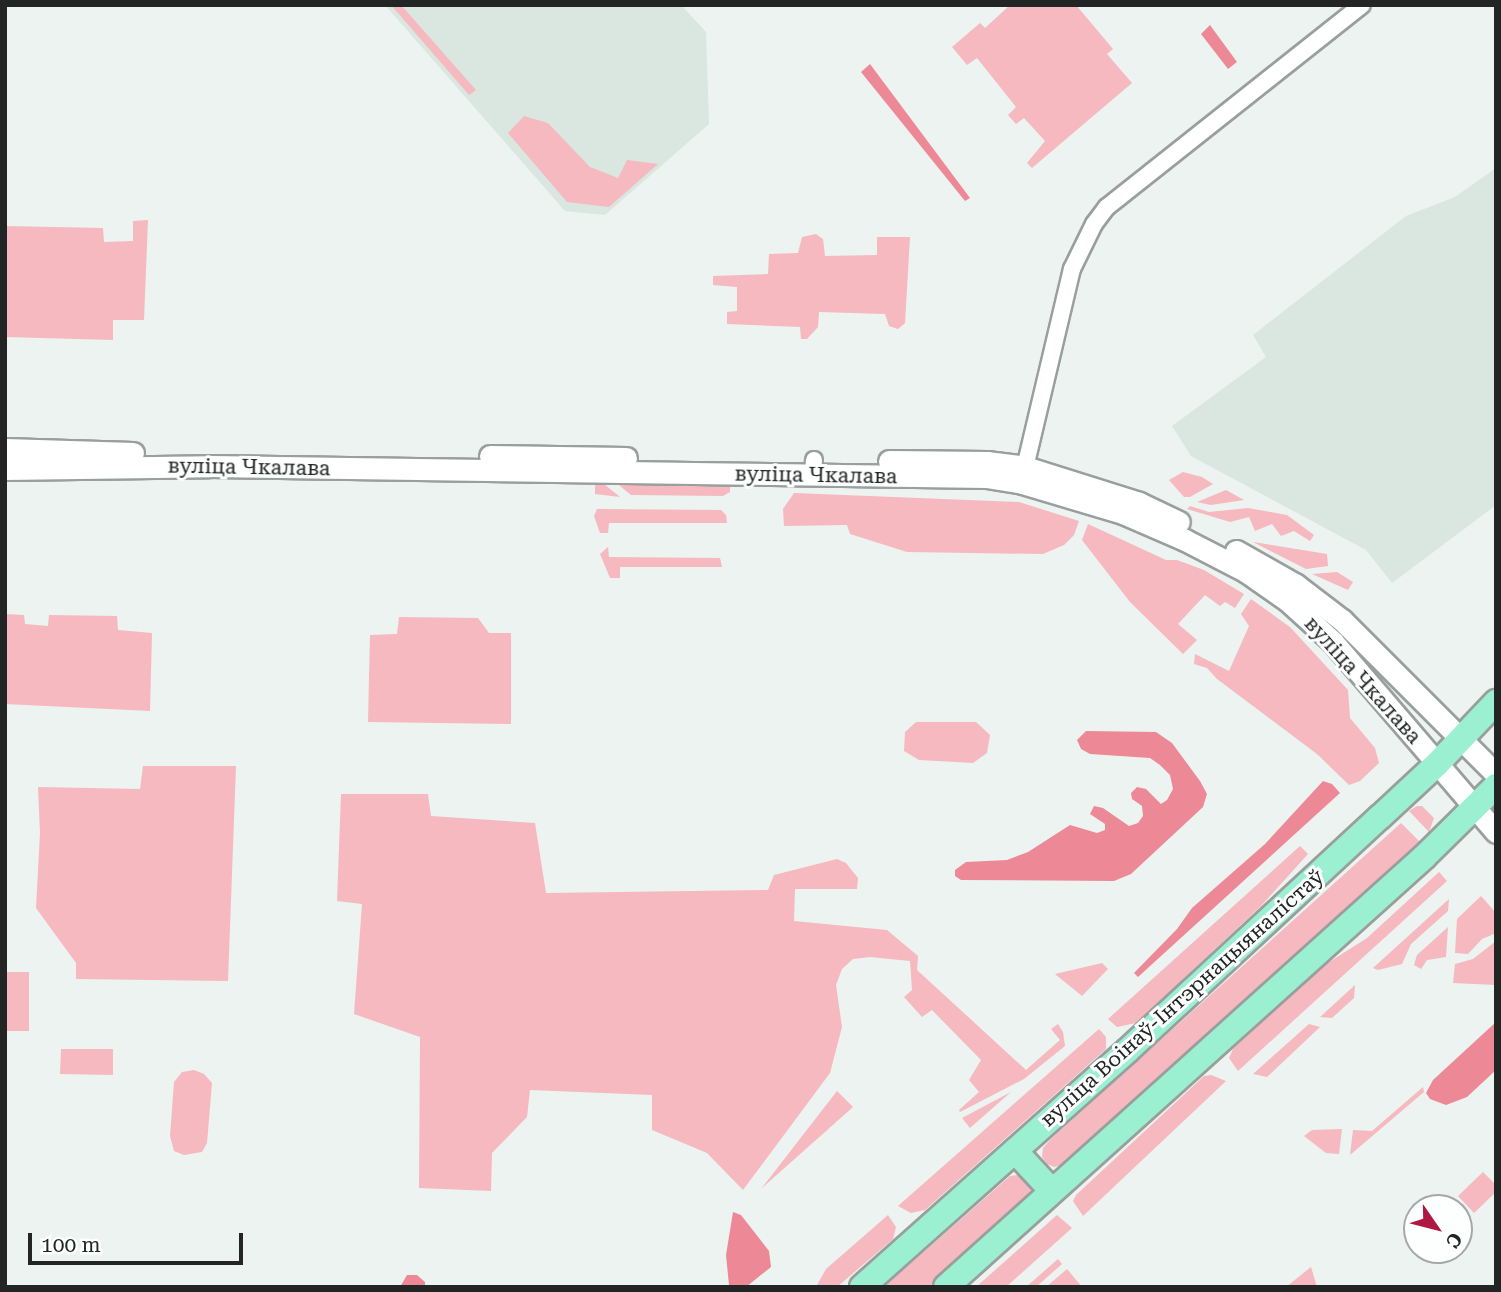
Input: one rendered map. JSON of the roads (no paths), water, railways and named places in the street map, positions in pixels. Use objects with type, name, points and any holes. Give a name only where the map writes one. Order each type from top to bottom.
[{"type":"main road","name":"вуліца Чкалава","points":[[5,449],[84,460]]},
{"type":"main road","name":"вуліца Чкалава","points":[[5,469],[84,460],[210,460],[813,467],[986,477],[1023,475],[1139,503],[1296,585],[1342,620],[1496,774]]},
{"type":"main road","name":"вуліца Чкалава","points":[[1023,475],[1185,540],[1245,571],[1288,601],[1333,642],[1496,832]]},
{"type":"main road","name":"вуліца Воінаў-Інтэрнацыяналістаў","points":[[862,1287],[1015,1151],[1437,764],[1496,702]]},
{"type":"main road","points":[[946,1287],[1396,882],[1496,786]]},
{"type":"main road","points":[[1015,1151],[1052,1191]]},
{"type":"street","points":[[1023,475],[1072,269],[1094,224],[1107,207],[1362,5]]}]
